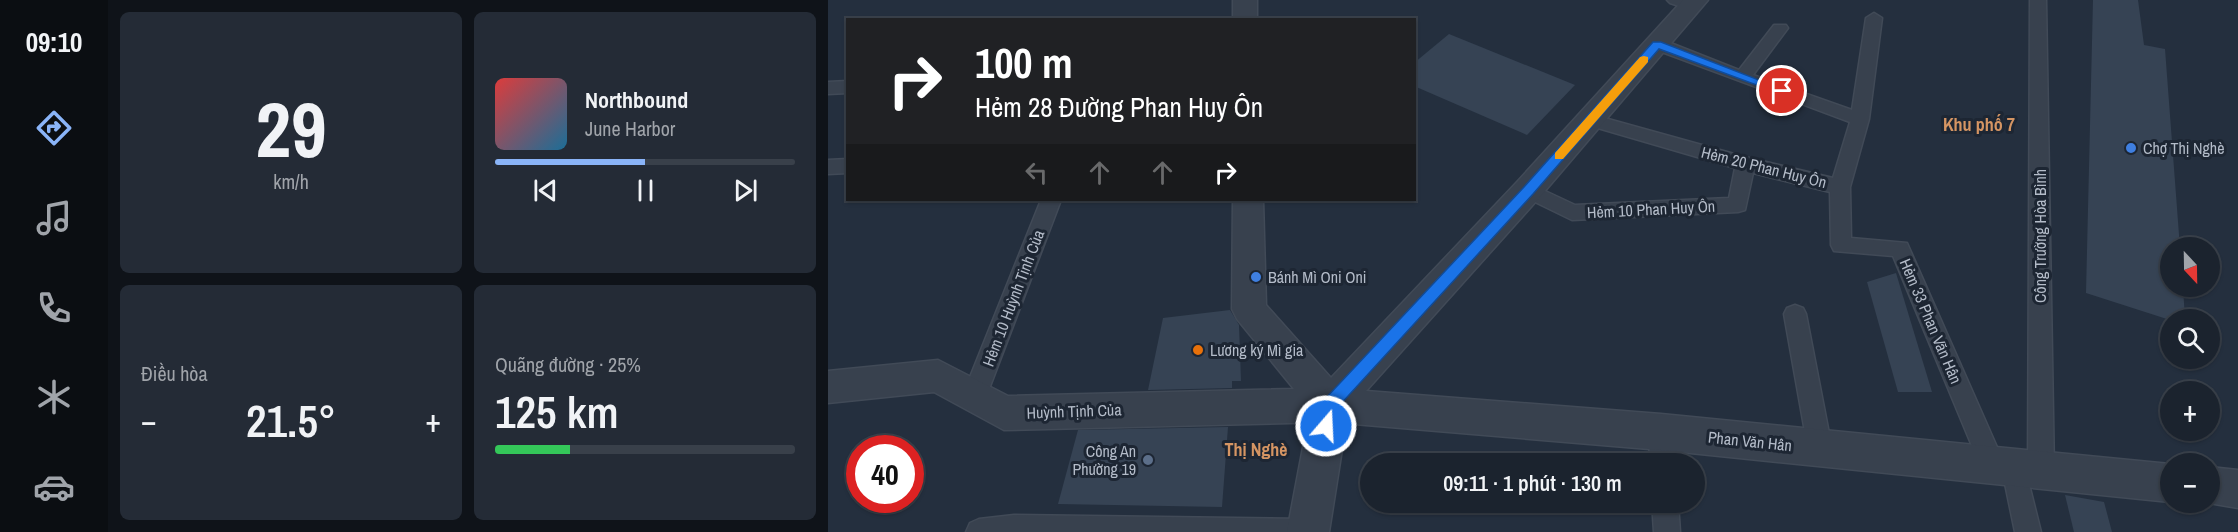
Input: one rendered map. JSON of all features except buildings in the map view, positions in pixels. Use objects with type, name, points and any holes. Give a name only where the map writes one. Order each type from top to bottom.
[{"type":"street","points":[[1245,0],[1245,18]]},
{"type":"street","points":[[1307,532],[1330,405],[1528,190],[1657,45],[1687,2]]},
{"type":"street","points":[[1248,201],[1249,309],[1330,405]]},
{"type":"street","name":"Huỳnh Tịnh Của","points":[[828,387],[938,376],[1004,413],[1330,405]]},
{"type":"street","name":"Phan Văn Hân","points":[[1330,405],[1662,448],[1820,449],[2160,482]]},
{"type":"street","points":[[2220,487],[2238,489]]},
{"type":"lane","name":"Công Trường Hòa Bình","points":[[2016,469],[2038,0]]},
{"type":"lane","name":"Hẻm 20 Phan Huy Ôn","points":[[1590,120],[1745,164],[1840,187],[1860,119],[1874,18]]},
{"type":"lane","points":[[1742,77],[1780,28]]},
{"type":"lane","points":[[1657,45],[1860,119]]},
{"type":"lane","points":[[828,88],[846,87]]},
{"type":"lane","name":"Hẻm 10 Phan Huy Ôn","points":[[1528,190],[1572,213],[1738,205],[1745,164]]},
{"type":"lane","points":[[828,167],[846,166]]},
{"type":"lane","name":"Hẻm 33 Phan Văn Hân","points":[[1840,187],[1841,245],[1900,249],[2016,469]]},
{"type":"lane","name":"Hẻm 10 Huỳnh Tịnh Của","points":[[974,397],[1051,201]]},
{"type":"lane","points":[[1795,314],[1820,449]]},
{"type":"lane","points":[[2016,469],[2028,532]]},
{"type":"lane","points":[[1666,513],[1667,532]]},
{"type":"lane","points":[[980,532],[1014,528],[1307,532]]},
{"type":"slow traffic","points":[[1559,156],[1644,59]]},
{"type":"place","name":"Chợ Thị Nghè","points":[[2131,148]]},
{"type":"place","name":"Bánh Mì Oni Oni","points":[[1256,277]]},
{"type":"place","name":"Lương ký Mì gia","points":[[1198,350]]},
{"type":"place","name":"Công An Phường 19","points":[[1148,460]]},
{"type":"district","name":"Khu phố 7","points":[[1979,124]]},
{"type":"district","name":"Thị Nghè","points":[[1256,449]]},
{"type":"route","points":[[1326,426],[1330,405],[1528,190],[1657,45],[1782,91]]}]
